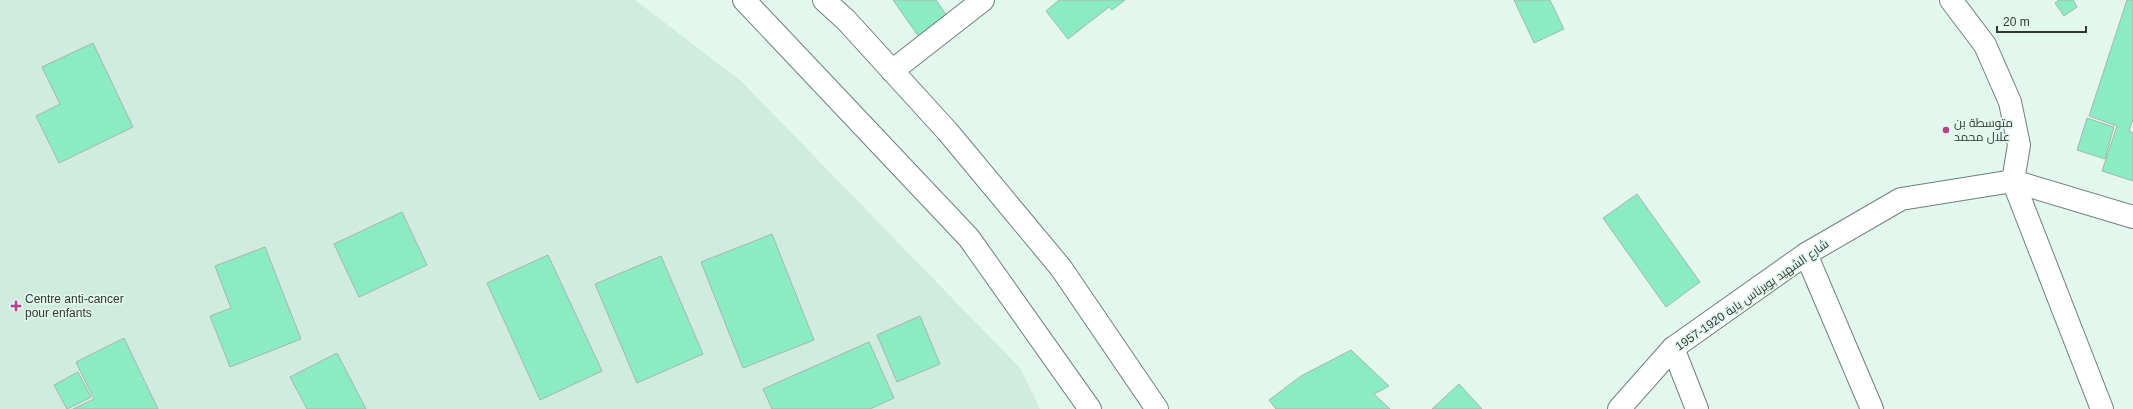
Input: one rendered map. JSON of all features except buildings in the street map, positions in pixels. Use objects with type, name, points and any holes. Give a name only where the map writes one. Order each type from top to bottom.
[{"type":"main road","points":[[744,0],[969,238],[1090,409]]},
{"type":"main road","points":[[824,0],[846,20],[948,132],[1061,268],[1157,409]]},
{"type":"main road","points":[[892,71],[983,0]]},
{"type":"main road","points":[[1951,0],[1985,45],[2010,102],[2019,145],[2013,181],[2102,409]]},
{"type":"main road","name":"شارع الشهيد بوبرناس ياية 1920-1957","points":[[1619,409],[1673,348],[1806,254],[1901,199],[2013,181],[2133,217]]},
{"type":"main road","points":[[1806,254],[1872,409]]},
{"type":"main road","points":[[1673,348],[1697,409]]},
{"type":"shaded area","points":[[0,0],[635,0],[741,81],[1020,368],[1040,409],[0,409]]},
{"type":"place","name":"متوسطة بن علال محمد","points":[[1946,130]]},
{"type":"place","name":"Centre anti-cancer pour enfants","points":[[16,306]]}]
